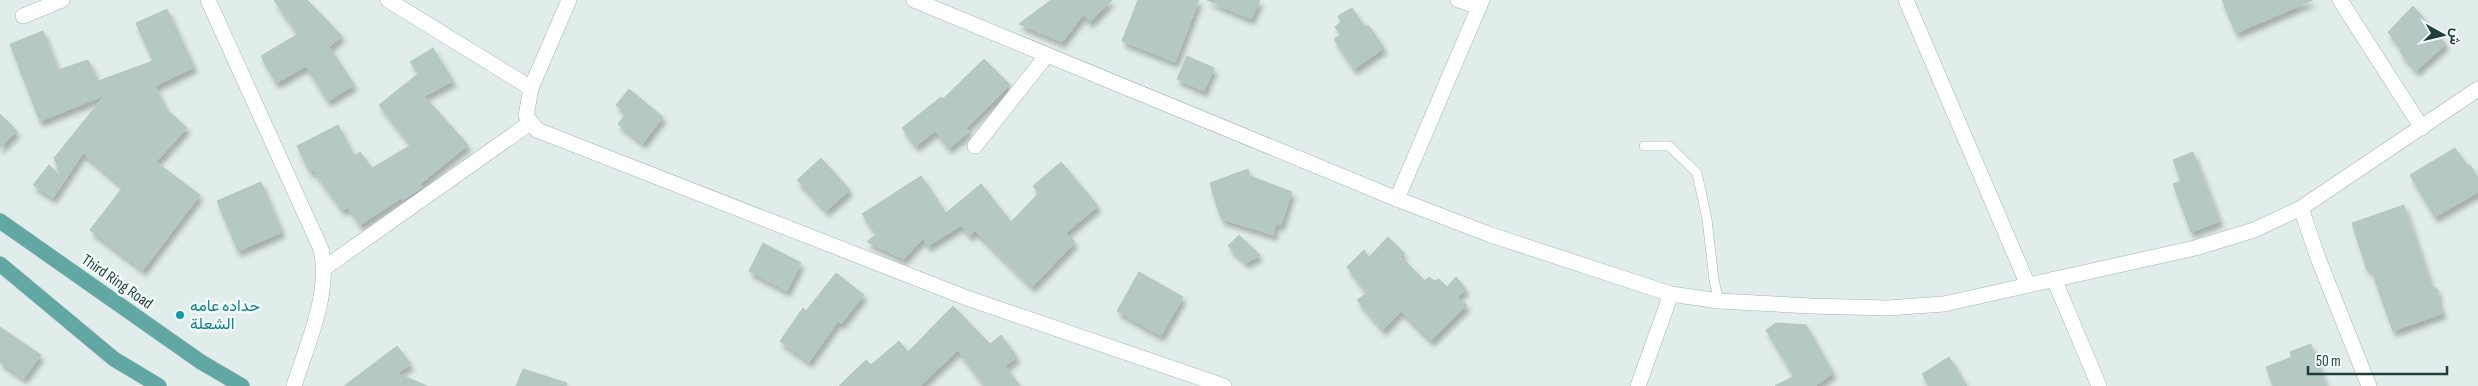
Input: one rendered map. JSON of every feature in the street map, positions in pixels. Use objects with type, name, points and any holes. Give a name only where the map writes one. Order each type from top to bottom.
[{"type":"main road","name":"Third Ring Road","points":[[0,221],[201,362],[242,386]]},
{"type":"main road","points":[[0,264],[114,359],[159,386]]},
{"type":"street","points":[[23,16],[62,0]]},
{"type":"street","points":[[208,0],[321,249],[324,269],[318,306],[294,386]]},
{"type":"street","points":[[388,0],[531,88]]},
{"type":"street","points":[[570,0],[531,88],[526,116],[538,130],[958,295],[1224,386]]},
{"type":"street","points":[[914,0],[1397,199],[1491,235],[1670,294],[1719,301],[1887,308],[1944,304],[2195,248],[2254,230],[2301,208],[2478,89]]},
{"type":"street","points":[[1397,199],[1481,3],[1458,0]]},
{"type":"street","points":[[1906,0],[2028,285]]},
{"type":"street","points":[[2340,0],[2422,128]]},
{"type":"street","points":[[975,146],[1047,54]]},
{"type":"street","points":[[324,269],[530,122]]},
{"type":"street","points":[[2301,208],[2318,258],[2369,386]]},
{"type":"street","points":[[2054,279],[2099,386]]},
{"type":"street","points":[[1638,386],[1670,294]]},
{"type":"lane","points":[[1644,146],[1669,146],[1697,173],[1707,219],[1714,280],[1719,301]]},
{"type":"building","points":[[274,0],[307,0],[342,36],[329,47],[354,85],[328,101],[306,66],[276,83],[261,56],[298,34]]},
{"type":"building","points":[[1051,0],[1112,0],[1090,22],[1083,15],[1062,42],[1019,24]]},
{"type":"building","points":[[1138,0],[1199,0],[1175,62],[1122,41]]},
{"type":"building","points":[[1207,0],[1260,0],[1251,19]]},
{"type":"building","points":[[2222,0],[2313,0],[2236,33]]},
{"type":"building","points":[[2413,6],[2446,44],[2416,71],[2400,52],[2402,50],[2388,32]]},
{"type":"building","points":[[1352,8],[1364,26],[1369,26],[1384,48],[1354,69],[1334,39],[1341,35],[1335,27],[1341,22],[1338,16]]},
{"type":"building","points":[[167,9],[194,67],[155,86],[166,109],[187,128],[156,162],[200,195],[143,270],[90,230],[123,187],[83,153],[53,198],[33,185],[49,165],[61,177],[54,158],[105,95],[40,121],[10,44],[43,31],[58,70],[88,60],[98,81],[153,61],[136,23]]},
{"type":"building","points":[[433,48],[453,81],[424,96],[468,145],[420,184],[423,187],[402,200],[401,198],[360,225],[348,207],[342,210],[313,170],[310,172],[297,146],[338,125],[354,156],[360,152],[372,168],[411,145],[379,105],[419,73],[410,62]]},
{"type":"building","points":[[1187,56],[1214,68],[1204,91],[1177,79]]},
{"type":"building","points":[[984,59],[1010,85],[966,128],[969,132],[949,148],[935,131],[916,146],[902,128],[941,97],[943,99]]},
{"type":"building","points":[[629,89],[663,117],[643,143],[618,124],[626,113],[616,105]]},
{"type":"building","points":[[0,114],[17,131],[0,148]]},
{"type":"building","points":[[2455,148],[2468,166],[2470,165],[2478,178],[2478,192],[2435,217],[2410,175]]},
{"type":"building","points":[[2193,152],[2220,221],[2191,232],[2173,184],[2181,181],[2173,160]]},
{"type":"building","points":[[821,158],[850,190],[826,211],[797,180]]},
{"type":"building","points":[[1061,162],[1098,206],[1066,233],[1075,242],[1032,287],[975,231],[970,236],[961,225],[928,246],[923,238],[904,259],[867,242],[876,234],[862,214],[921,176],[946,213],[981,184],[1011,222],[1039,193],[1033,186]]},
{"type":"building","points":[[1248,169],[1250,176],[1292,192],[1281,225],[1275,224],[1274,235],[1222,219],[1217,207],[1210,183]]},
{"type":"building","points":[[261,182],[282,232],[238,251],[217,201]]},
{"type":"building","points":[[2404,205],[2431,285],[2438,290],[2438,301],[2443,313],[2393,331],[2371,269],[2367,270],[2352,223]]},
{"type":"building","points":[[1239,235],[1260,255],[1246,263],[1228,246]]},
{"type":"building","points":[[1388,237],[1404,253],[1400,256],[1425,281],[1429,277],[1435,281],[1439,279],[1447,287],[1456,277],[1466,289],[1457,297],[1467,305],[1431,341],[1401,311],[1383,330],[1357,300],[1367,293],[1347,267],[1364,250],[1369,257]]},
{"type":"building","points":[[763,243],[801,263],[787,291],[749,271]]},
{"type":"building","points":[[1139,272],[1183,297],[1161,336],[1117,311]]},
{"type":"building","points":[[836,273],[864,295],[841,324],[838,321],[809,362],[780,341],[803,308],[806,311]]},
{"type":"building","points":[[953,306],[990,344],[1001,335],[1017,357],[1005,366],[1020,386],[985,386],[958,350],[920,386],[839,386],[866,360],[871,365],[899,341],[908,352]]},
{"type":"building","points":[[1776,323],[1806,325],[1833,373],[1815,386],[1775,386],[1794,376],[1766,330]]},
{"type":"building","points":[[0,327],[41,355],[24,378],[0,362]]},
{"type":"building","points":[[2311,344],[2326,386],[2273,386],[2266,367],[2292,357],[2290,352]]},
{"type":"building","points":[[397,346],[411,364],[397,373],[427,386],[344,386]]},
{"type":"building","points":[[1949,357],[1967,386],[1929,386],[1922,374]]},
{"type":"building","points":[[523,369],[567,383],[566,386],[516,386]]},
{"type":"place","name":"حداده عامه الشعلة","points":[[180,315]]}]
